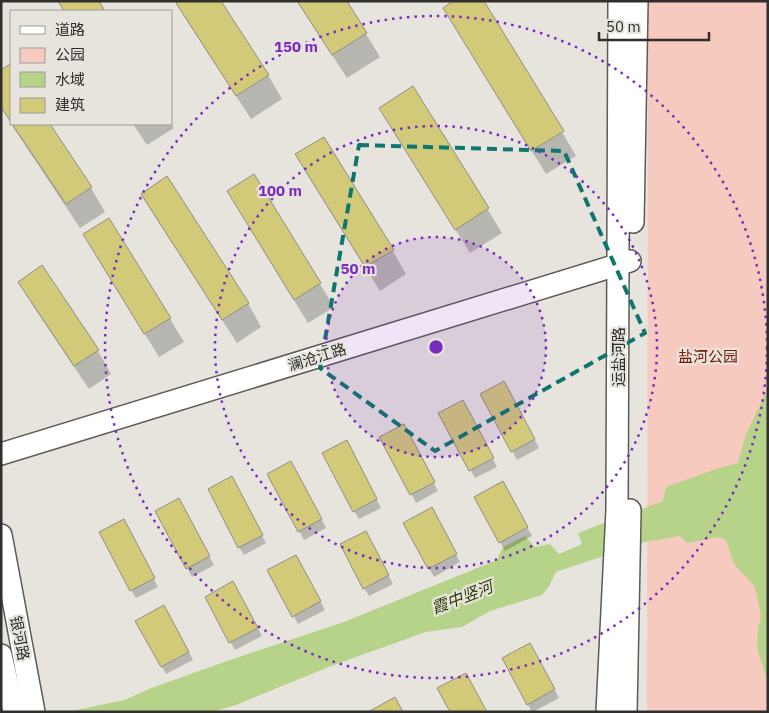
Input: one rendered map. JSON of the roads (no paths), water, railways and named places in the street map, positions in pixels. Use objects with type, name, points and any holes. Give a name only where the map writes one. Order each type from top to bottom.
[{"type":"main road","name":"运盐河路","points":[[619,1],[625,262],[622,562],[626,712]]},
{"type":"main road","name":"运盐河路","points":[[625,262],[637,1]]},
{"type":"main road","name":"澜沧江路","points":[[1,454],[625,262]]},
{"type":"main road","name":"银河路","points":[[1,535],[34,711]]},
{"type":"main road","name":"运盐河路","points":[[607,712],[622,562]]},
{"type":"main road","name":"银河路","points":[[1,655],[14,712]]},
{"type":"water","name":"霞中竖河","points":[[768,388],[768,683],[757,648],[761,616],[755,587],[734,564],[726,540],[719,537],[687,543],[680,536],[645,542],[556,572],[542,595],[490,611],[462,627],[426,632],[331,666],[236,705],[212,712],[67,712],[124,700],[154,687],[230,660],[344,622],[497,560],[503,547],[525,536],[535,547],[550,544],[559,554],[582,544],[578,533],[663,501],[666,487],[738,463],[745,437]]},
{"type":"park label","name":"盐河公园","points":[[708,356]]}]
